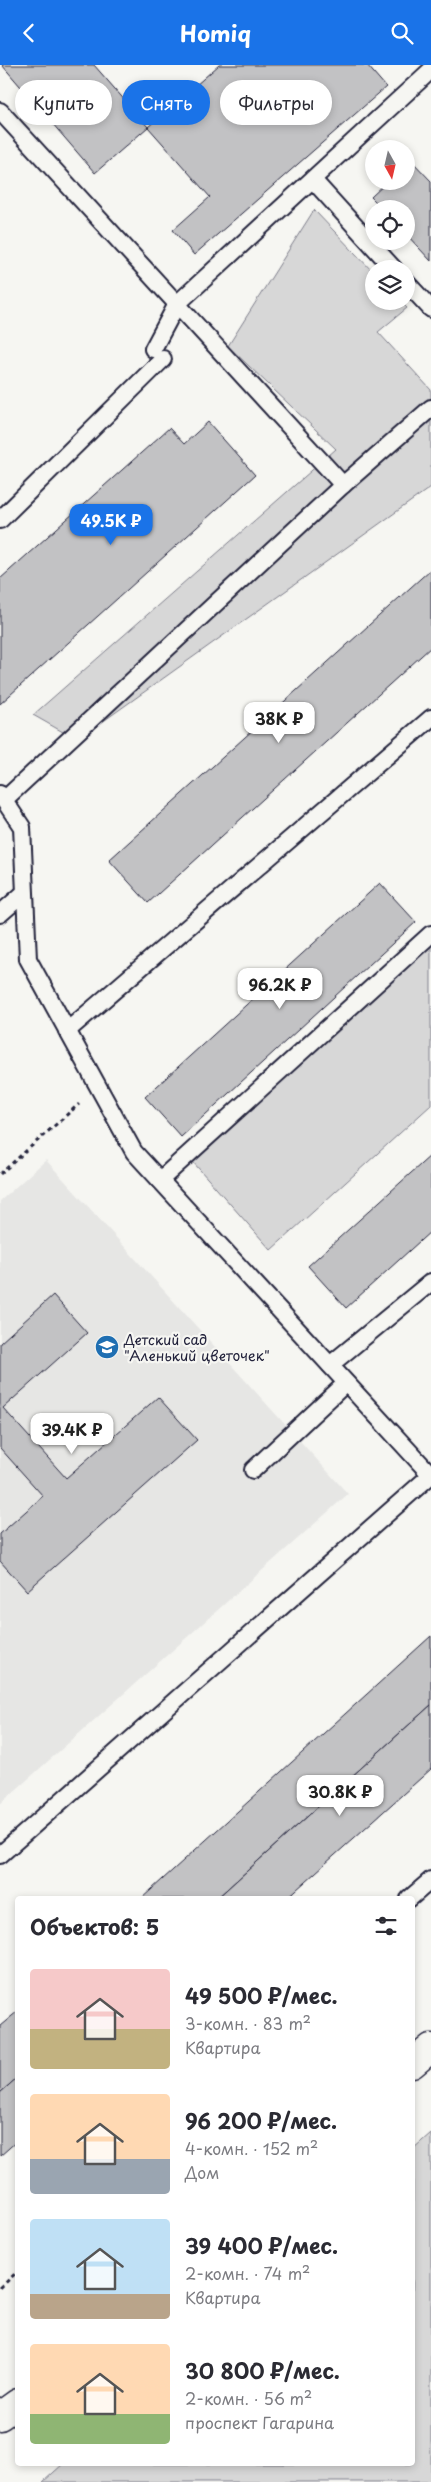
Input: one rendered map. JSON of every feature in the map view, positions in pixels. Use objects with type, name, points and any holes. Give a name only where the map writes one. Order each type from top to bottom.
[{"type":"main road","points":[[415,2062],[431,2048]]},
{"type":"main road","points":[[0,2416],[15,2405]]},
{"type":"lane","points":[[2,514],[158,354],[177,304],[431,70]]},
{"type":"lane","points":[[0,111],[343,485]]},
{"type":"lane","points":[[313,180],[386,260]]},
{"type":"lane","points":[[415,292],[431,309]]},
{"type":"lane","points":[[0,1855],[431,1475],[134,1152],[28,959],[22,827],[2,797],[431,407]]},
{"type":"lane","points":[[67,1031],[431,718]]},
{"type":"lane","points":[[0,914],[24,893]]},
{"type":"lane","points":[[160,1180],[431,934]]},
{"type":"lane","points":[[330,1365],[431,1282]]},
{"type":"lane","points":[[253,1470],[346,1383]]},
{"type":"lane","points":[[412,1896],[431,1879]]},
{"type":"path","points":[[0,1174],[98,1087]]},
{"type":"path","points":[[0,2288],[15,2274]]},
{"type":"shaded area","points":[[314,210],[365,264],[365,310],[405,310],[378,332],[431,390],[431,487],[77,740],[33,715],[336,449],[228,346]]},
{"type":"shaded area","points":[[431,936],[431,1105],[271,1250],[192,1161]]},
{"type":"shaded area","name":"Детский сад \"Аленький цветочек\"","points":[[46,1160],[348,1494],[0,1804],[0,1201]]},
{"type":"shaded area","points":[[431,2133],[431,2482],[43,2482],[61,2466],[415,2466],[415,2147]]},
{"type":"building","points":[[2,65],[94,65],[107,80],[15,80]]},
{"type":"building","points":[[219,65],[367,65],[386,87],[194,255],[173,230],[210,197],[148,127],[150,125],[210,125],[210,80],[202,80]]},
{"type":"building","points":[[112,86],[122,97],[122,125],[146,125],[148,127],[95,173],[54,125],[112,125]]},
{"type":"building","points":[[415,164],[431,181],[431,261],[415,244],[415,200],[374,200],[371,197],[378,190],[415,190]]},
{"type":"building","points":[[208,422],[255,475],[0,704],[0,579],[169,428],[184,444]]},
{"type":"building","points":[[431,569],[431,647],[148,903],[109,860]]},
{"type":"building","points":[[380,883],[416,922],[181,1137],[145,1097]]},
{"type":"building","points":[[431,1155],[431,1231],[346,1308],[308,1266]]},
{"type":"building","points":[[53,1295],[87,1333],[3,1408],[66,1478],[158,1397],[197,1440],[27,1591],[0,1561],[0,1534],[43,1496],[0,1448],[0,1343]]},
{"type":"building","points":[[431,1636],[431,1705],[219,1896],[144,1896]]},
{"type":"building","points":[[431,1705],[431,1769],[289,1896],[219,1896]]},
{"type":"building","points":[[15,2014],[15,2080],[0,2093],[0,2026]]},
{"type":"building","points":[[15,2080],[15,2143],[0,2156],[0,2093]]},
{"type":"place","name":"Детский сад \"Аленький цветочек\"","points":[[107,1347]]}]
